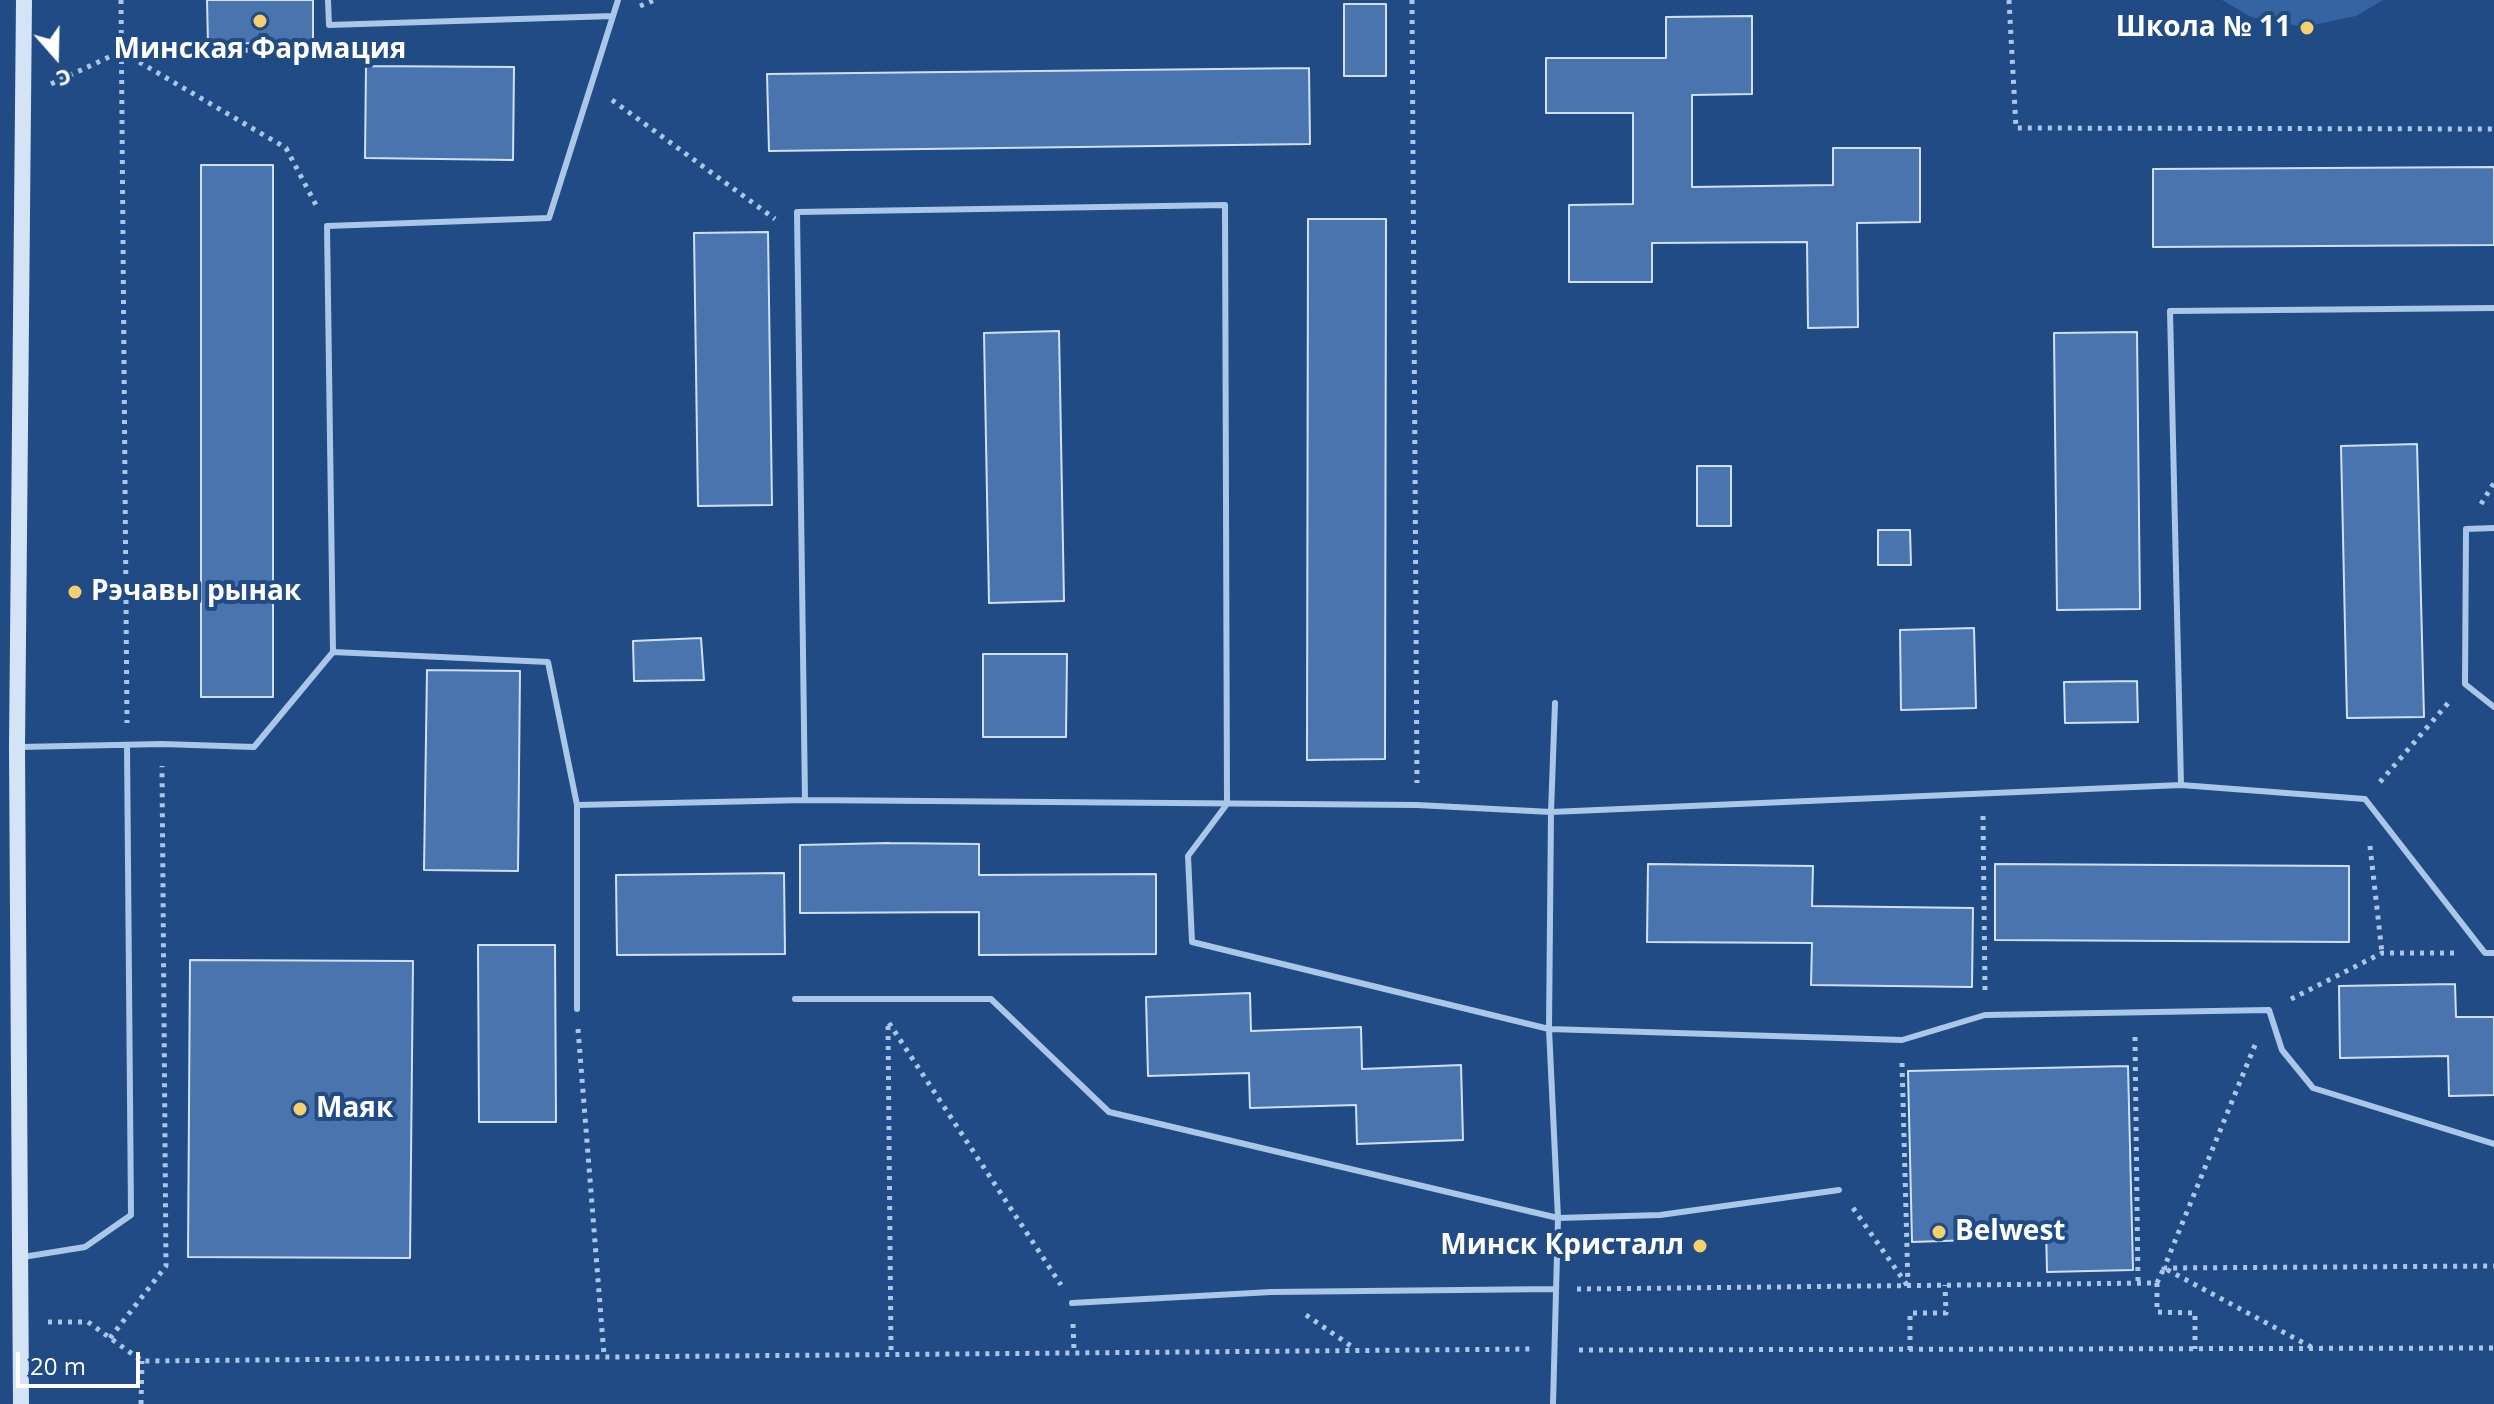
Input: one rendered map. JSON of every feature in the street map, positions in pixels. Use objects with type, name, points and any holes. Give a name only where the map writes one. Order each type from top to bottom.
[{"type":"main road","points":[[21,1404],[17,747],[26,96],[24,0]]},
{"type":"lane","points":[[328,0],[329,25],[613,16]]},
{"type":"lane","points":[[17,747],[162,744],[254,747],[333,652],[327,226],[549,218],[618,0]]},
{"type":"lane","points":[[805,800],[797,212],[1225,205],[1227,804],[1188,856],[1192,942],[1549,1029],[1902,1040],[1985,1015],[2269,1010],[2282,1050],[2313,1088],[2494,1144]]},
{"type":"lane","points":[[2181,785],[2170,311],[2494,308]]},
{"type":"lane","points":[[2494,528],[2466,529],[2465,669],[2465,684],[2494,707]]},
{"type":"lane","points":[[333,652],[548,662],[577,805],[577,1009]]},
{"type":"lane","points":[[1553,1404],[1558,1218],[1549,1029],[1555,703]]},
{"type":"lane","points":[[19,1258],[85,1247],[131,1215],[127,745]]},
{"type":"lane","points":[[577,805],[805,800],[1417,805],[1551,812],[2181,785],[2365,799],[2485,953],[2494,953]]},
{"type":"lane","points":[[795,999],[991,999],[1109,1112],[1558,1218],[1660,1215],[1839,1190]]},
{"type":"lane","points":[[1072,1303],[1271,1292],[1554,1289]]},
{"type":"path","points":[[121,0],[127,745]]},
{"type":"path","points":[[1412,0],[1417,805]]},
{"type":"path","points":[[2009,0],[2016,128],[2494,129]]},
{"type":"path","points":[[26,96],[122,51],[328,50],[329,25]]},
{"type":"path","points":[[122,51],[286,148],[327,226]]},
{"type":"path","points":[[592,85],[797,235]]},
{"type":"path","points":[[110,1338],[166,1266],[162,744]]},
{"type":"path","points":[[1983,793],[1985,1015]]},
{"type":"path","points":[[2195,1349],[2195,1313],[2157,1312],[2157,1283],[2269,1010],[2382,953],[2485,953]]},
{"type":"path","points":[[888,999],[891,1352]]},
{"type":"path","points":[[577,1009],[604,1355]]},
{"type":"path","points":[[2134,1012],[2138,1284]]},
{"type":"path","points":[[888,1023],[1072,1303],[1074,1351]]},
{"type":"path","points":[[1902,1040],[1908,1286]]},
{"type":"path","points":[[1839,1190],[1908,1286]]},
{"type":"path","points":[[2164,1268],[2494,1266]]},
{"type":"path","points":[[2164,1268],[2314,1348]]},
{"type":"path","points":[[1554,1289],[2157,1283]]},
{"type":"path","points":[[1910,1350],[1910,1313],[1946,1313],[1945,1285]]},
{"type":"path","points":[[1271,1292],[1355,1348]]},
{"type":"path","points":[[19,1322],[88,1322],[142,1361],[1355,1348],[2494,1348]]},
{"type":"path","points":[[141,1404],[142,1361]]},
{"type":"shaded area","points":[[2222,0],[2383,0],[2356,16],[2304,27],[2251,17]]},
{"type":"building","name":"Минская Фармация","points":[[207,0],[313,0],[313,42],[208,44]]},
{"type":"building","points":[[1344,4],[1386,4],[1386,76],[1344,76]]},
{"type":"building","points":[[1752,16],[1752,94],[1692,95],[1692,187],[1833,185],[1833,148],[1920,148],[1920,222],[1857,223],[1858,327],[1808,328],[1807,242],[1652,243],[1652,282],[1569,282],[1569,205],[1633,204],[1633,113],[1546,113],[1546,58],[1666,58],[1666,17]]},
{"type":"building","points":[[366,66],[514,67],[513,160],[365,158]]},
{"type":"building","points":[[1309,68],[1310,144],[769,151],[767,74]]},
{"type":"building","points":[[201,165],[273,165],[273,697],[201,697]]},
{"type":"building","points":[[2494,167],[2494,245],[2153,247],[2153,169]]},
{"type":"building","points":[[1308,219],[1386,219],[1385,759],[1307,760]]},
{"type":"building","points":[[768,232],[772,505],[698,506],[694,233]]},
{"type":"building","points":[[1059,331],[1064,601],[989,603],[984,333]]},
{"type":"building","points":[[2137,332],[2140,609],[2057,610],[2054,333]]},
{"type":"building","points":[[2417,444],[2424,717],[2347,718],[2341,446]]},
{"type":"building","points":[[1697,466],[1731,466],[1731,526],[1697,526]]},
{"type":"building","points":[[1878,530],[1910,530],[1911,565],[1878,565]]},
{"type":"building","points":[[1974,628],[1976,708],[1901,710],[1900,630]]},
{"type":"building","points":[[701,638],[704,680],[634,681],[633,641]]},
{"type":"building","points":[[983,654],[1067,654],[1066,737],[983,737]]},
{"type":"building","points":[[427,670],[520,671],[518,871],[424,870]]},
{"type":"building","points":[[2137,681],[2138,722],[2065,723],[2064,682]]},
{"type":"building","points":[[979,844],[979,875],[1156,874],[1156,954],[979,955],[979,912],[800,913],[800,845]]},
{"type":"building","points":[[1648,864],[1813,866],[1812,906],[1973,908],[1972,987],[1811,985],[1812,943],[1647,942]]},
{"type":"building","points":[[1995,864],[2349,866],[2349,942],[1995,940]]},
{"type":"building","points":[[784,873],[785,954],[617,955],[616,875]]},
{"type":"building","points":[[478,945],[555,945],[556,1122],[479,1122]]},
{"type":"building","name":"Маяк","points":[[190,960],[413,961],[410,1258],[188,1257]]},
{"type":"building","points":[[2455,984],[2456,1017],[2494,1017],[2494,1095],[2449,1096],[2448,1056],[2340,1058],[2339,986]]},
{"type":"building","points":[[1250,993],[1251,1031],[1361,1027],[1362,1069],[1461,1065],[1463,1140],[1357,1144],[1356,1105],[1250,1108],[1249,1073],[1148,1076],[1146,997]]},
{"type":"building","points":[[2128,1066],[2133,1270],[2047,1272],[2046,1226],[1973,1228],[1973,1240],[1912,1242],[1908,1071]]},
{"type":"place","name":"Минская Фармация","points":[[260,21]]},
{"type":"place","name":"Школа № 11","points":[[2307,28]]},
{"type":"place","name":"Рэчавы рынак","points":[[75,592]]},
{"type":"place","name":"Маяк","points":[[300,1109]]},
{"type":"place","name":"Belwest","points":[[1939,1232]]},
{"type":"place","name":"Минск Кристалл","points":[[1700,1246]]}]
